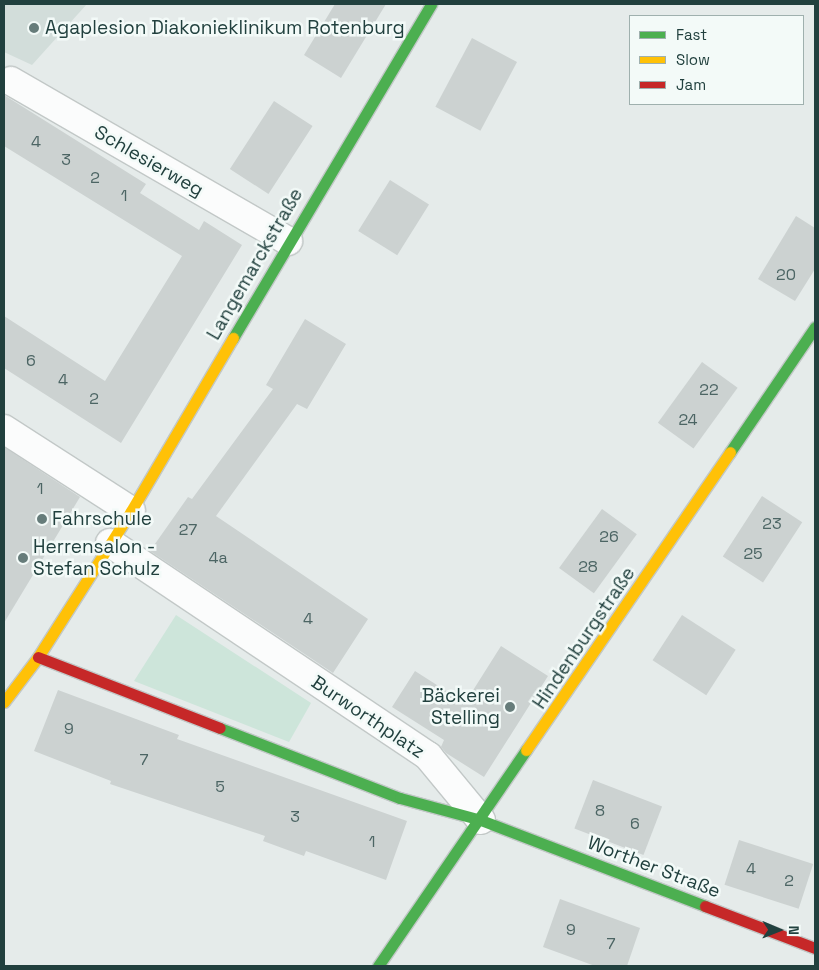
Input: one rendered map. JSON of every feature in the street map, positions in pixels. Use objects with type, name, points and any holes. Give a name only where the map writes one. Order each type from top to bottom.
[{"type":"street","name":"Langemarckstraße","points":[[110,543],[131,511],[288,241],[431,4]]},
{"type":"street","name":"Schlesierweg","points":[[11,81],[288,241]]},
{"type":"street","name":"Hindenburgstraße","points":[[378,966],[481,820],[815,327]]},
{"type":"street","points":[[4,429],[131,511]]},
{"type":"street","points":[[4,702],[38,657],[110,543]]},
{"type":"street","name":"Burworthplatz","points":[[110,543],[428,756],[481,820]]},
{"type":"street","points":[[38,657],[400,798],[481,820]]},
{"type":"street","name":"Worther Straße","points":[[481,820],[815,948]]},
{"type":"shaded area","name":"Agaplesion Diakonieklinikum Rotenburg","points":[[4,4],[87,4],[32,65],[4,52]]},
{"type":"green space","points":[[176,615],[311,703],[289,742],[134,681]]},
{"type":"building","points":[[335,4],[386,4],[341,78],[304,55]]},
{"type":"building","points":[[472,38],[517,62],[480,131],[435,107]]},
{"type":"building","points":[[4,95],[146,184],[140,193],[199,230],[204,221],[242,245],[121,443],[4,368],[4,316],[105,381],[182,256],[4,146]]},
{"type":"building","points":[[274,101],[313,126],[268,194],[230,169]]},
{"type":"building","points":[[390,180],[429,204],[397,255],[358,231]]},
{"type":"building","points":[[796,216],[815,228],[815,269],[795,301],[758,279]]},
{"type":"building","points":[[305,319],[346,344],[307,409],[297,404],[216,516],[368,619],[333,673],[150,551],[188,497],[192,499],[273,389],[266,385]]},
{"type":"building","points":[[702,362],[738,388],[694,449],[658,423]]},
{"type":"building","points":[[4,447],[80,497],[4,623]]},
{"type":"building","points":[[762,496],[802,522],[763,583],[723,556]]},
{"type":"building","points":[[602,509],[637,534],[594,593],[559,568]]},
{"type":"building","points":[[682,615],[736,650],[706,695],[653,660]]},
{"type":"building","points":[[501,646],[548,676],[484,777],[446,753],[441,747],[444,740],[392,707],[415,671],[465,703]]},
{"type":"building","points":[[58,690],[179,735],[177,739],[407,821],[386,880],[306,851],[304,856],[263,841],[265,836],[110,784],[111,781],[34,751]]},
{"type":"building","points":[[593,780],[662,807],[643,855],[574,829]]},
{"type":"building","points":[[739,840],[813,864],[799,909],[724,885]]},
{"type":"building","points":[[560,899],[640,928],[627,966],[595,966],[543,947]]},
{"type":"traffic: fast","points":[[233,338],[431,4]]},
{"type":"traffic: fast","points":[[730,452],[815,327]]},
{"type":"traffic: fast","points":[[220,728],[400,798],[481,820],[705,906]]},
{"type":"traffic: fast","points":[[378,966],[526,750]]},
{"type":"traffic: slow","points":[[4,702],[38,657],[131,511],[233,338]]},
{"type":"traffic: slow","points":[[526,750],[730,452]]},
{"type":"traffic: jam","points":[[38,657],[220,728]]},
{"type":"traffic: jam","points":[[705,906],[815,948]]},
{"type":"place","name":"Agaplesion Diakonieklinikum Rotenburg","points":[[34,28]]},
{"type":"place","name":"Fahrschule","points":[[42,519]]},
{"type":"place","name":"Herrensalon - Stefan Schulz","points":[[23,558]]},
{"type":"place","name":"Bäckerei Stelling","points":[[510,707]]}]
